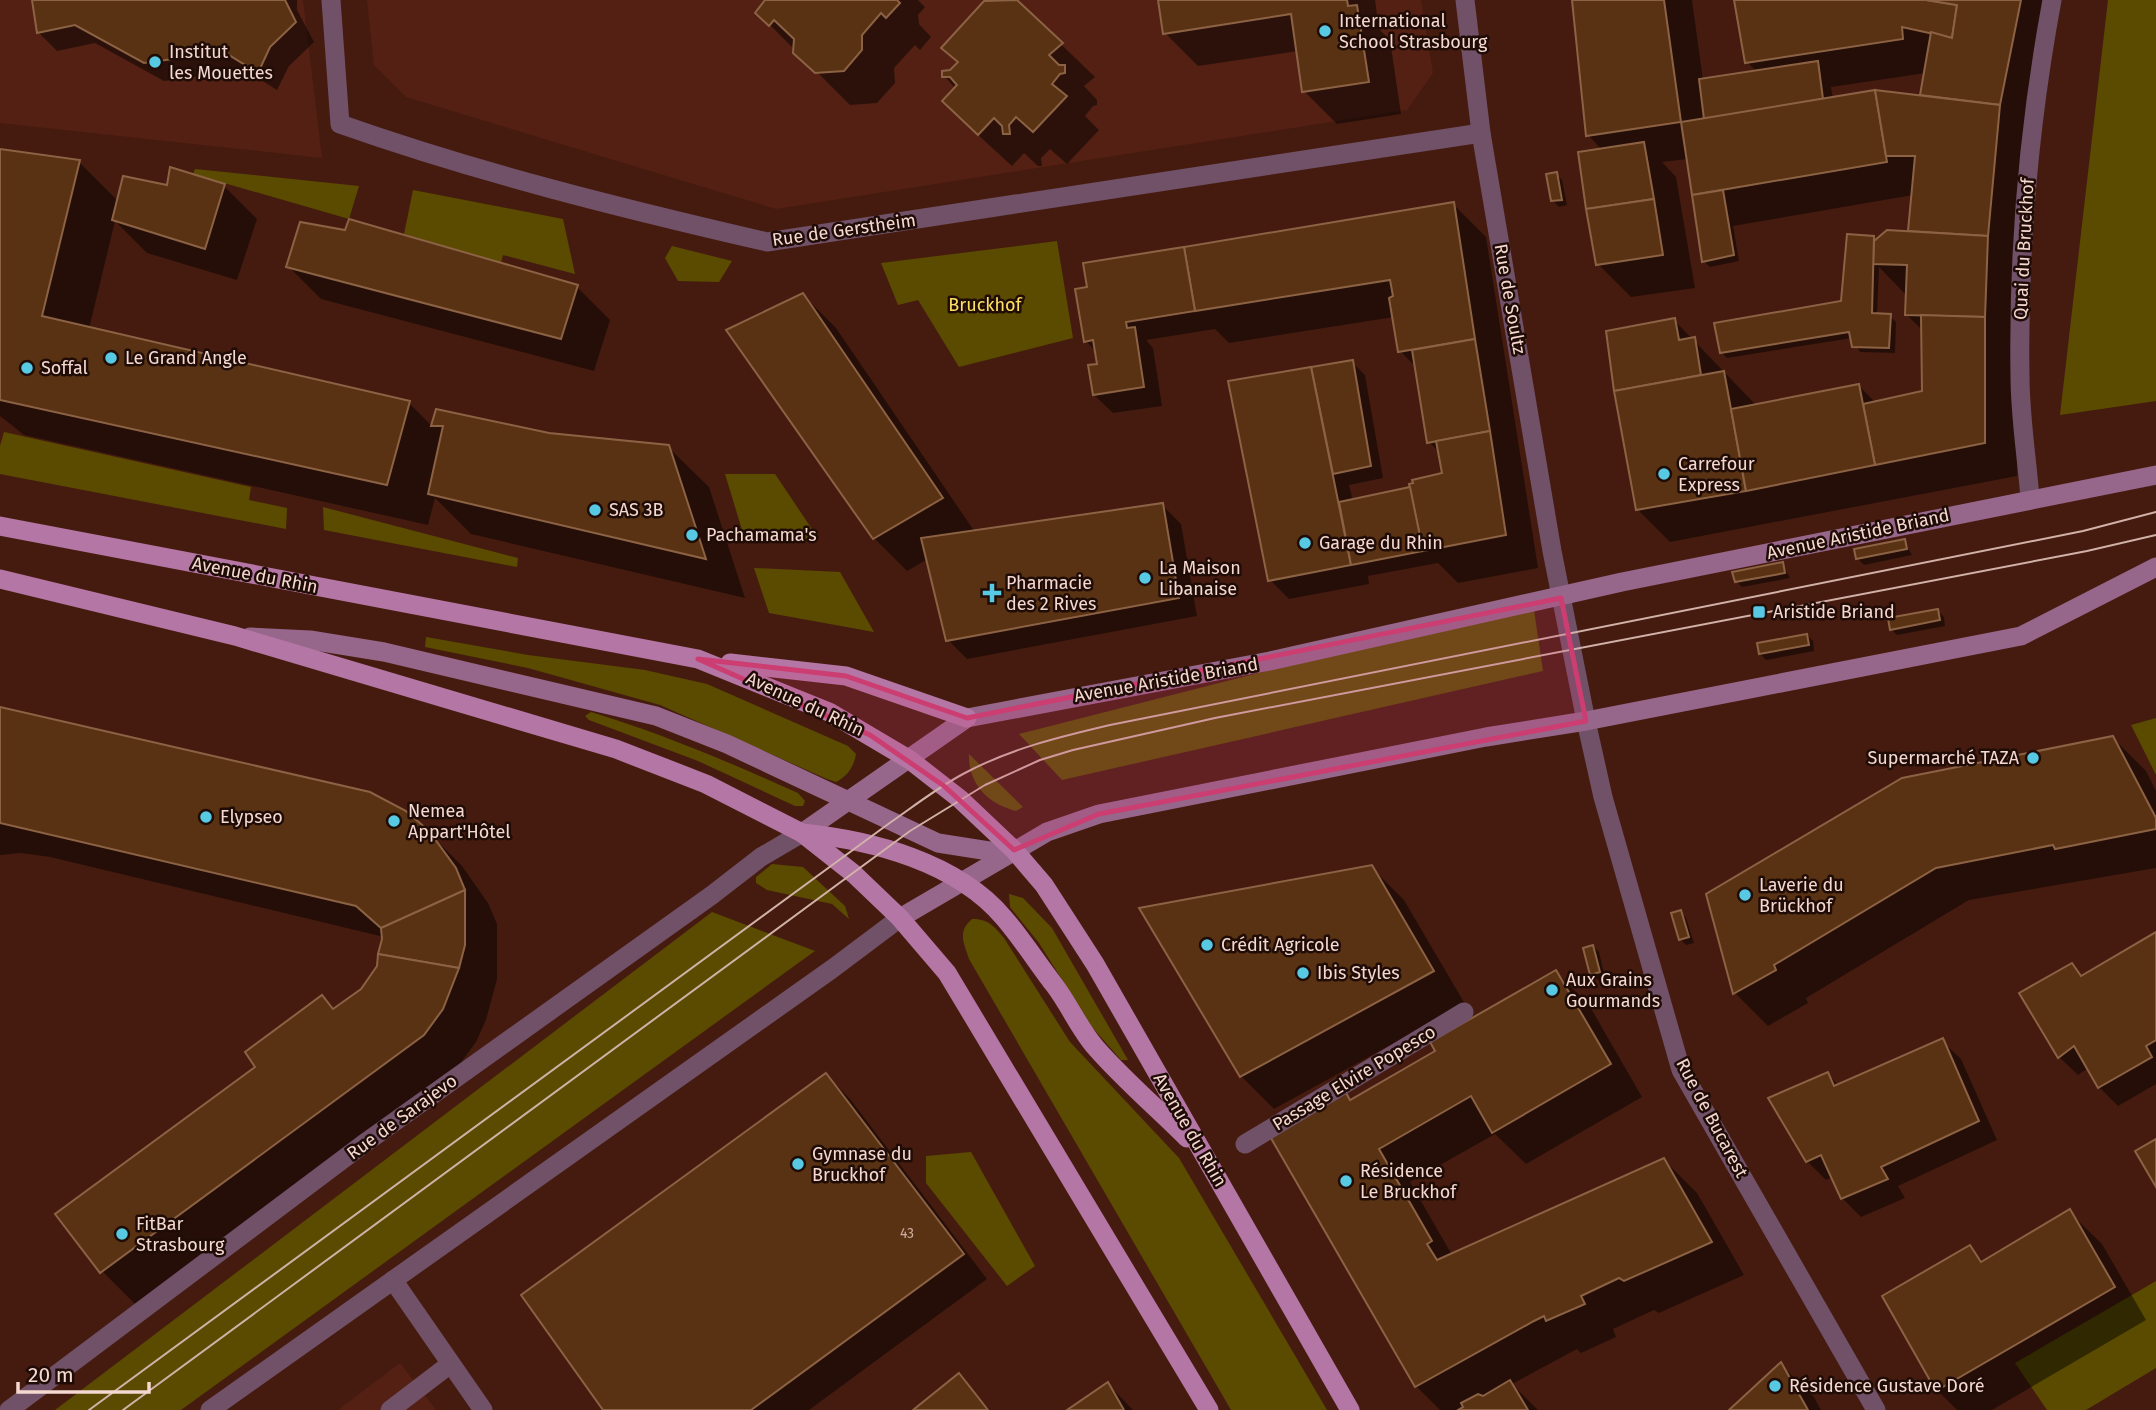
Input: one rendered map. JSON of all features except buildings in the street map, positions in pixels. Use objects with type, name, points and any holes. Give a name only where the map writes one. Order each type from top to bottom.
[{"type":"main road","name":"Avenue Aristide Briand","points":[[802,833],[967,718],[1270,661],[2030,499],[2156,475]]},
{"type":"main road","name":"Avenue du Rhin","points":[[0,526],[698,659],[829,712],[909,760],[960,799],[1014,850],[1044,886],[1080,941],[1350,1410]]},
{"type":"main road","points":[[900,918],[1047,832],[1098,814],[1486,737],[1586,721],[2021,636],[2156,567]]},
{"type":"main road","points":[[0,579],[235,636],[616,749],[729,794],[802,833],[854,874],[900,918],[953,983],[1209,1410]]},
{"type":"main road","points":[[235,636],[310,640],[384,652],[656,716],[727,744],[847,803],[938,843],[989,851],[1014,850]]},
{"type":"main road","points":[[698,659],[846,676],[967,718]]},
{"type":"main road","points":[[802,833],[876,846],[926,865],[959,882],[1004,917],[1056,988],[1094,1047],[1205,1156]]},
{"type":"street","name":"Rue de Gerstheim","points":[[331,0],[340,124],[395,143],[657,217],[767,242],[1481,133]]},
{"type":"street","name":"Rue de Soultz","points":[[1465,0],[1481,133],[1561,598]]},
{"type":"street","name":"Quai du Bruckhof","points":[[2030,499],[2020,380],[2020,269],[2035,95],[2052,0]]},
{"type":"street","points":[[1561,598],[1586,721]]},
{"type":"street","name":"Rue de Bucarest","points":[[1586,721],[1603,797],[1681,1070],[1876,1410]]},
{"type":"street","name":"Rue de Sarajevo","points":[[9,1410],[362,1144],[761,858],[802,833]]},
{"type":"street","points":[[210,1410],[900,918]]},
{"type":"street","name":"Passage Elvire Popesco","points":[[1245,1144],[1464,1012]]},
{"type":"street","points":[[393,1280],[449,1365],[483,1410]]},
{"type":"street","points":[[390,1410],[449,1365]]},
{"type":"highlighted area","points":[[1561,598],[1586,721],[1099,814],[1014,850],[944,786],[870,735],[698,659],[846,676],[967,718]]},
{"type":"shaded area","name":"Institut les Mouettes","points":[[0,0],[303,0],[322,158],[0,123]]},
{"type":"shaded area","points":[[367,0],[1421,0],[1433,73],[1407,110],[776,209],[406,97],[374,65]]},
{"type":"shaded area","points":[[400,1363],[436,1410],[338,1410]]},
{"type":"green space","points":[[2108,0],[2156,0],[2156,401],[2060,415]]},
{"type":"green space","points":[[195,169],[359,186],[349,219],[193,174]]},
{"type":"green space","points":[[413,190],[563,219],[575,274],[503,255],[501,263],[404,234]]},
{"type":"green space","name":"Bruckhof","points":[[1057,241],[1073,338],[959,367],[918,300],[898,305],[881,263]]},
{"type":"green space","points":[[672,246],[732,261],[719,282],[678,281],[665,258]]},
{"type":"green space","points":[[4,432],[251,487],[249,500],[287,508],[286,529],[0,474],[0,446]]},
{"type":"green space","points":[[725,474],[775,474],[818,538],[746,543]]},
{"type":"green space","points":[[323,507],[518,558],[517,567],[324,530]]},
{"type":"green space","points":[[754,568],[840,572],[874,632],[769,613]]},
{"type":"green space","points":[[1533,603],[1543,671],[1062,780],[1019,734]]},
{"type":"green space","points":[[426,637],[528,655],[645,670],[707,684],[848,746],[856,754],[855,758],[847,774],[836,782],[660,705],[528,668],[425,647]]},
{"type":"green space","points":[[591,712],[670,739],[798,793],[805,801],[803,806],[795,806],[698,761],[589,720],[585,716]]},
{"type":"green space","points":[[2156,718],[2156,775],[2131,725]]},
{"type":"green space","points":[[969,754],[1023,807],[1016,811],[989,798],[972,775]]},
{"type":"green space","points":[[772,864],[803,867],[845,906],[849,919],[832,904],[767,890],[756,883],[756,877]]},
{"type":"green space","points":[[1009,894],[1023,898],[1052,928],[1128,1060],[1121,1060],[1091,1026],[1039,943],[1010,907]]},
{"type":"green space","points":[[712,912],[815,951],[181,1410],[55,1410]]},
{"type":"green space","points":[[972,919],[987,922],[1004,938],[1070,1042],[1179,1158],[1327,1410],[1231,1410],[969,959],[963,933]]},
{"type":"green space","points":[[971,1152],[1035,1266],[1007,1286],[926,1183],[926,1156]]},
{"type":"green space","points":[[2156,1281],[2156,1368],[2086,1410],[2047,1410],[2015,1363]]},
{"type":"tram line","points":[[89,1410],[891,822],[953,779],[998,757],[1053,739],[1110,725],[2083,531],[2156,512]]},
{"type":"tram line","points":[[123,1410],[910,831],[985,785],[1040,760],[1215,718],[2087,551],[2156,535]]},
{"type":"place","name":"International School Strasbourg","points":[[1325,31]]},
{"type":"place","name":"Institut les Mouettes","points":[[155,62]]},
{"type":"place","name":"Le Grand Angle","points":[[111,358]]},
{"type":"place","name":"Soffal","points":[[27,368]]},
{"type":"place","name":"Carrefour Express","points":[[1664,474]]},
{"type":"place","name":"SAS 3B","points":[[595,510]]},
{"type":"place","name":"Pachamama's","points":[[692,535]]},
{"type":"place","name":"Garage du Rhin","points":[[1305,543]]},
{"type":"place","name":"La Maison Libanaise","points":[[1145,578]]},
{"type":"place","name":"Pharmacie des 2 Rives","points":[[992,593]]},
{"type":"place","name":"Aristide Briand","points":[[1759,612]]},
{"type":"place","name":"Supermarché TAZA","points":[[2033,758]]},
{"type":"place","name":"Elypseo","points":[[206,817]]},
{"type":"place","name":"Nemea Appart'Hôtel","points":[[394,821]]},
{"type":"place","name":"Laverie du Brückhof","points":[[1745,895]]},
{"type":"place","name":"Crédit Agricole","points":[[1207,945]]},
{"type":"place","name":"Ibis Styles","points":[[1303,973]]},
{"type":"place","name":"Aux Grains Gourmands","points":[[1552,990]]},
{"type":"place","name":"Gymnase du Bruckhof","points":[[798,1164]]},
{"type":"place","name":"Résidence Le Bruckhof","points":[[1346,1181]]},
{"type":"place","name":"FitBar Strasbourg","points":[[122,1234]]},
{"type":"place","name":"Résidence Gustave Doré","points":[[1775,1386]]}]
